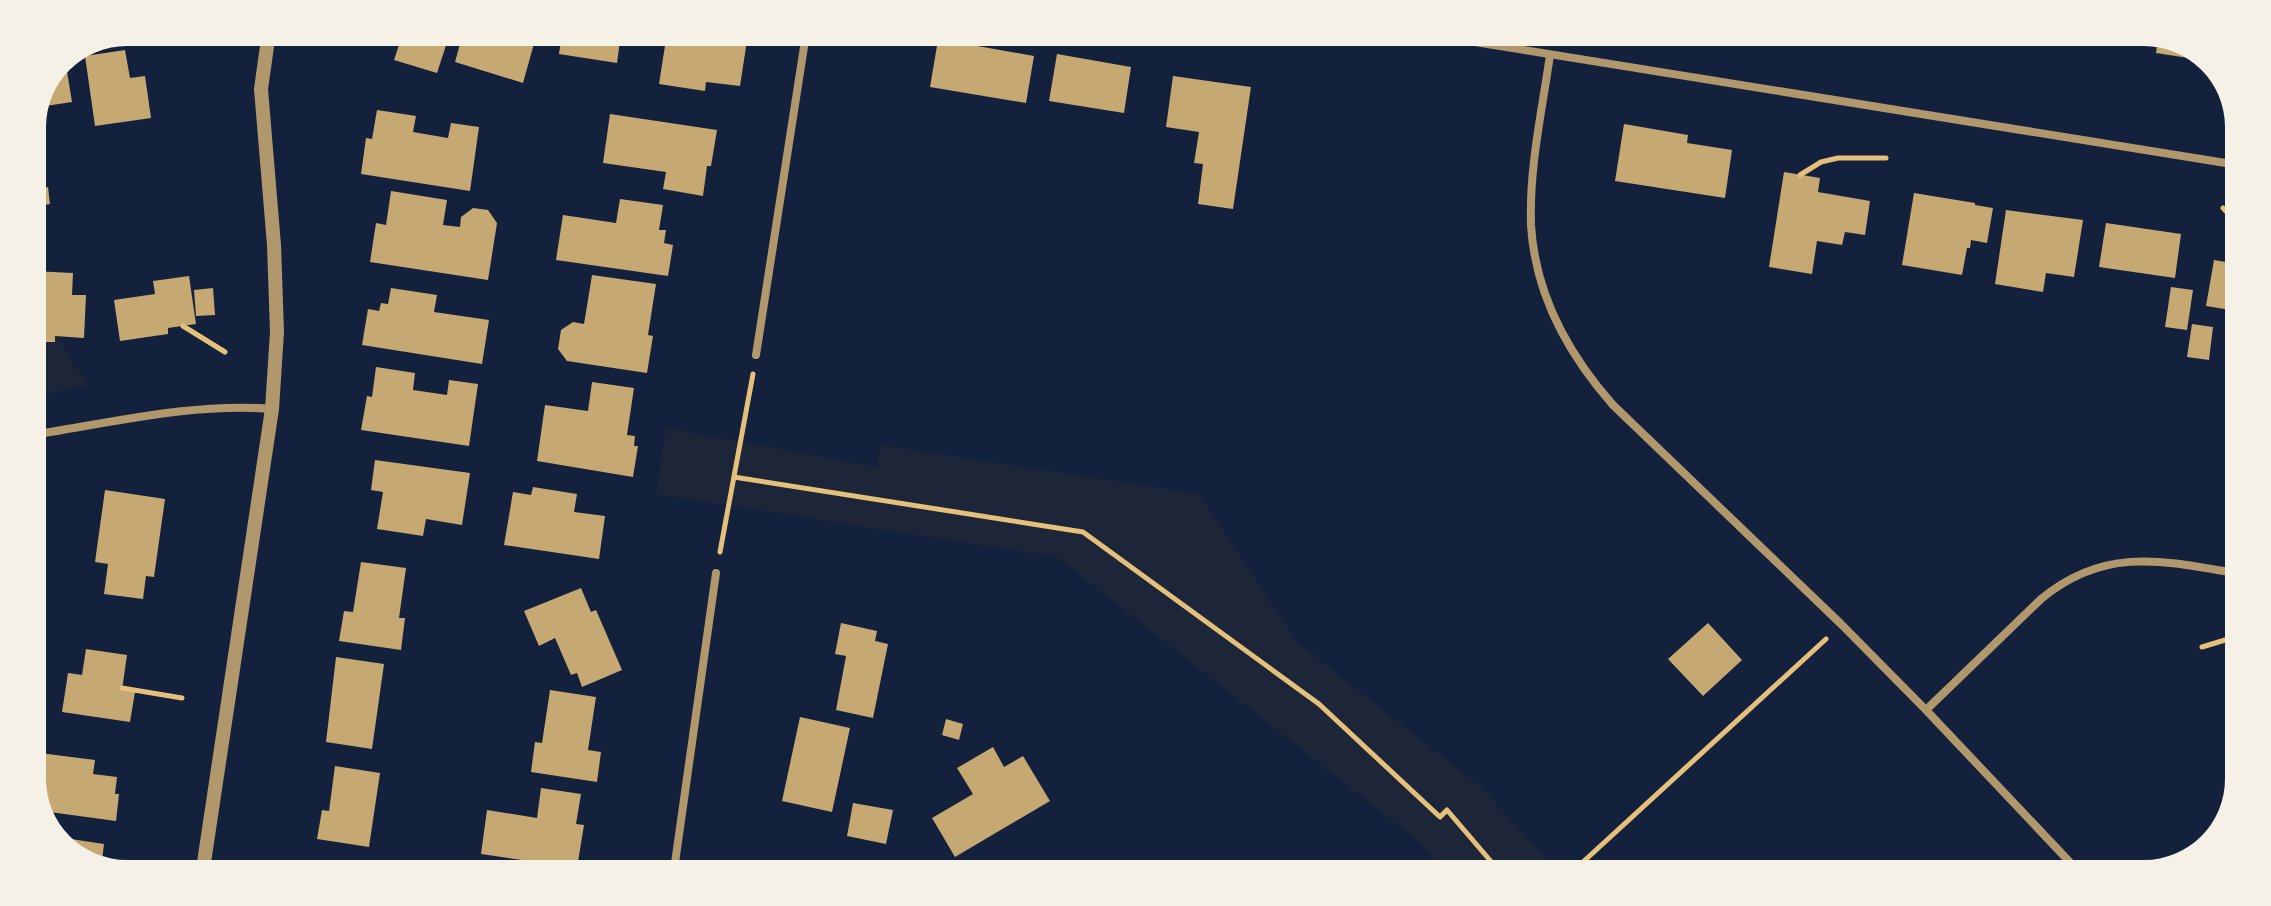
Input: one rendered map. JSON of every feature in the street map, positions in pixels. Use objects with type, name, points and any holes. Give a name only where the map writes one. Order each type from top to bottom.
[{"type":"street","points":[[204,860],[272,409],[277,332],[274,245],[261,89],[267,46]]},
{"type":"street","points":[[756,355],[804,46]]},
{"type":"street","points":[[1496,46],[2225,163]]},
{"type":"street","points":[[1550,55],[1534,170],[1531,226],[1543,289],[1563,337],[1596,386],[1630,422],[1841,624],[2068,860]]},
{"type":"street","points":[[46,433],[224,406],[272,409]]},
{"type":"street","points":[[1926,710],[2041,599],[2077,574],[2122,561],[2172,563],[2225,571]]},
{"type":"street","points":[[675,860],[716,573]]},
{"type":"path","points":[[1800,175],[1821,162],[1838,158],[1886,158]]},
{"type":"path","points":[[183,326],[225,352]]},
{"type":"path","points":[[716,573],[756,355]]},
{"type":"path","points":[[734,477],[1083,532],[1319,704],[1440,817],[1447,810],[1490,860]]},
{"type":"path","points":[[1585,860],[1841,624]]},
{"type":"path","points":[[2202,647],[2225,640]]},
{"type":"path","points":[[122,688],[182,698]]},
{"type":"shaded area","points":[[55,336],[60,337],[73,365],[88,385],[46,394],[46,342],[55,342]]},
{"type":"shaded area","points":[[666,428],[877,467],[880,445],[1199,494],[1297,642],[1481,787],[1548,860],[1436,860],[1417,840],[1057,557],[656,494]]},
{"type":"building","points":[[399,46],[446,46],[437,73],[394,60]]},
{"type":"building","points":[[459,46],[533,46],[523,83],[455,62]]},
{"type":"building","points":[[560,46],[619,46],[617,63],[559,54]]},
{"type":"building","points":[[665,46],[746,46],[740,86],[706,82],[705,91],[659,84]]},
{"type":"building","points":[[937,46],[978,46],[1034,56],[1026,103],[930,87]]},
{"type":"building","points":[[2159,48],[2185,58],[2156,53]]},
{"type":"building","points":[[125,50],[130,78],[145,76],[151,118],[95,126],[85,58]]},
{"type":"building","points":[[1057,54],[1131,67],[1124,113],[1049,101]]},
{"type":"building","points":[[67,73],[72,102],[50,105],[52,96]]},
{"type":"building","points":[[1173,76],[1251,87],[1233,209],[1198,204],[1203,164],[1194,163],[1199,132],[1166,127]]},
{"type":"building","points":[[377,110],[416,116],[413,132],[448,138],[451,123],[479,127],[470,191],[361,174],[366,138],[372,139]]},
{"type":"building","points":[[610,114],[717,130],[703,196],[663,189],[666,172],[603,163]]},
{"type":"building","points":[[1624,124],[1688,135],[1687,143],[1732,150],[1725,198],[1615,181]]},
{"type":"building","points":[[1784,172],[1820,178],[1818,192],[1870,201],[1865,235],[1845,232],[1842,245],[1817,241],[1812,274],[1769,267]]},
{"type":"building","points":[[46,187],[50,204],[46,205]]},
{"type":"building","points":[[391,191],[447,200],[443,225],[460,227],[461,217],[473,208],[488,210],[497,223],[488,280],[370,262],[376,223],[386,225]]},
{"type":"building","points":[[1914,193],[1993,208],[1987,243],[1971,240],[1962,275],[1902,265]]},
{"type":"building","points":[[620,199],[663,205],[659,230],[666,230],[664,243],[673,245],[668,276],[556,260],[563,215],[616,223]]},
{"type":"building","points":[[2006,210],[2083,220],[2074,277],[2046,273],[2043,292],[1995,284]]},
{"type":"building","points":[[2106,223],[2181,234],[2175,278],[2099,267]]},
{"type":"building","points":[[2214,260],[2225,262],[2225,309],[2206,306]]},
{"type":"building","points":[[46,272],[73,273],[72,295],[86,295],[84,338],[55,336],[55,342],[46,342]]},
{"type":"building","points":[[592,275],[656,284],[648,335],[653,336],[647,373],[567,361],[558,349],[561,330],[573,322],[584,324]]},
{"type":"building","points":[[189,276],[196,324],[168,328],[168,334],[120,341],[114,300],[155,294],[153,281]]},
{"type":"building","points":[[2171,287],[2193,290],[2187,330],[2165,327]]},
{"type":"building","points":[[213,288],[215,315],[196,316],[194,290]]},
{"type":"building","points":[[391,288],[437,295],[434,312],[489,320],[482,364],[362,345],[368,309],[379,311],[381,303],[388,304]]},
{"type":"building","points":[[2192,324],[2213,327],[2209,360],[2187,357]]},
{"type":"building","points":[[376,367],[415,373],[413,390],[447,395],[449,380],[478,384],[469,446],[361,430],[367,396],[372,397]]},
{"type":"building","points":[[592,382],[634,388],[627,435],[635,436],[634,446],[638,446],[633,477],[537,461],[545,405],[588,411]]},
{"type":"building","points":[[375,460],[470,473],[462,525],[426,519],[423,536],[377,529],[383,492],[371,490]]},
{"type":"building","points":[[533,487],[577,494],[574,512],[605,516],[599,559],[504,545],[513,492],[531,495]]},
{"type":"building","points":[[105,490],[165,499],[154,577],[146,576],[143,599],[104,594],[108,564],[95,562]]},
{"type":"building","points":[[361,562],[406,568],[399,618],[405,618],[401,650],[339,641],[344,611],[353,612]]},
{"type":"building","points":[[581,588],[591,612],[596,610],[622,670],[582,687],[577,673],[571,675],[555,638],[539,646],[524,611]]},
{"type":"building","points":[[841,623],[877,631],[875,641],[888,644],[873,718],[836,710],[846,656],[835,654]]},
{"type":"building","points":[[1708,623],[1742,660],[1703,696],[1668,659]]},
{"type":"building","points":[[86,649],[127,655],[122,690],[135,692],[130,722],[62,712],[68,673],[82,675]]},
{"type":"building","points":[[336,657],[384,664],[372,749],[326,742]]},
{"type":"building","points":[[550,690],[596,697],[588,750],[601,752],[597,782],[531,772],[535,742],[542,743]]},
{"type":"building","points":[[800,717],[850,728],[832,812],[782,801]]},
{"type":"building","points":[[946,719],[963,724],[959,740],[942,735]]},
{"type":"building","points":[[993,747],[1004,767],[1023,756],[1050,801],[955,857],[932,818],[973,794],[957,768]]},
{"type":"building","points":[[46,754],[95,760],[93,774],[117,777],[116,821],[54,813],[46,784]]},
{"type":"building","points":[[335,766],[380,773],[369,847],[317,839],[322,810],[329,811]]},
{"type":"building","points":[[541,788],[581,794],[576,824],[584,825],[578,860],[522,860],[481,854],[487,810],[537,818]]},
{"type":"building","points":[[853,803],[893,810],[886,844],[847,836]]},
{"type":"building","points":[[74,840],[104,844],[103,856]]}]
